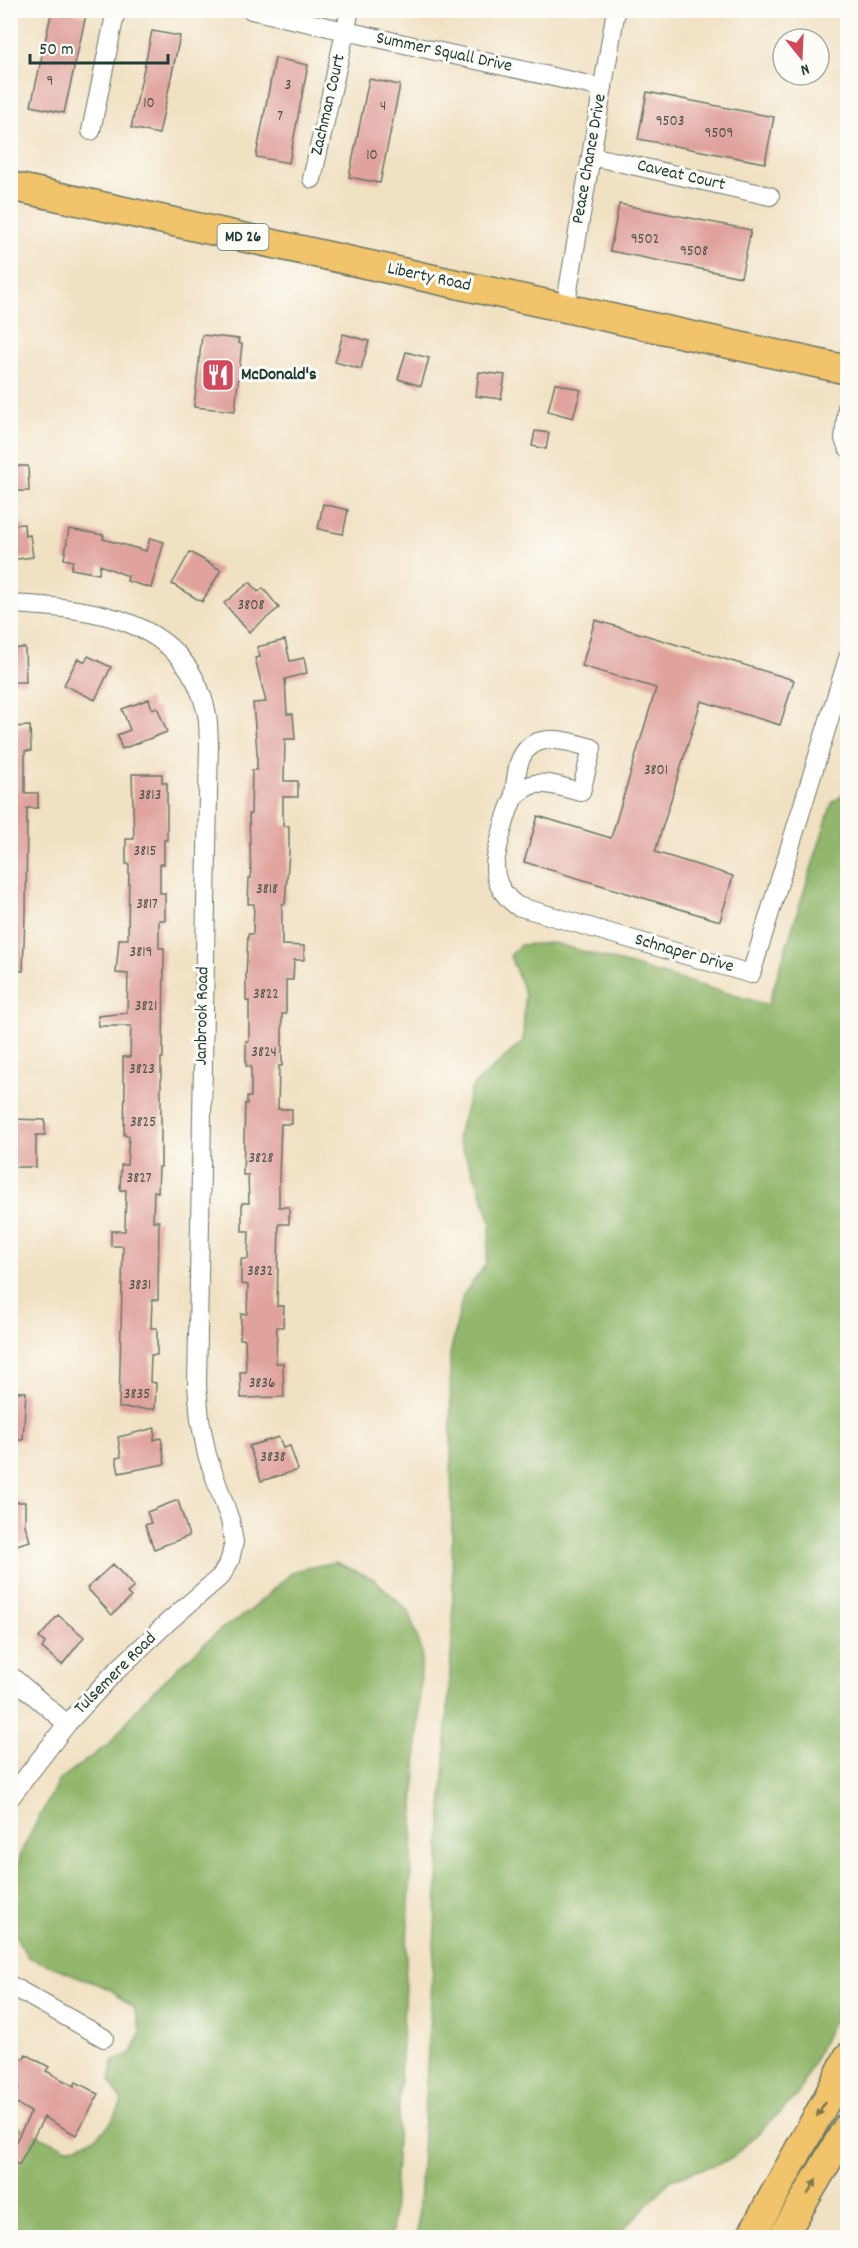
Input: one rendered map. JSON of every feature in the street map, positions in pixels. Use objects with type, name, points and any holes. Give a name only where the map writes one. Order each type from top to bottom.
[{"type":"main road","name":"Liberty Road","points":[[10,186],[848,370]]},
{"type":"main road","points":[[750,2238],[848,2057]]},
{"type":"main road","points":[[782,2238],[848,2126]]},
{"type":"street","points":[[91,131],[116,10]]},
{"type":"street","name":"Summer Squall Drive","points":[[251,10],[603,88]]},
{"type":"street","name":"Zachman Court","points":[[312,179],[350,10]]},
{"type":"street","name":"Peace Chance Drive","points":[[565,308],[616,10]]},
{"type":"street","name":"Caveat Court","points":[[591,156],[770,196]]},
{"type":"street","points":[[848,399],[844,439],[848,448]]},
{"type":"street","name":"Janbrook Road","points":[[10,604],[53,606],[99,614],[126,621],[151,632],[171,647],[186,664],[199,686],[207,711],[209,754],[197,1385],[200,1420],[207,1455],[232,1531],[234,1542],[230,1560]]},
{"type":"street","name":"Schnaper Drive","points":[[513,800],[531,785],[540,784],[581,792],[592,748],[559,738],[532,745],[524,753],[519,763],[513,800],[496,852],[495,868],[505,897],[517,906],[751,974],[848,658]]},
{"type":"street","name":"Tulsemere Road","points":[[10,1798],[67,1724],[145,1644],[221,1576],[230,1560]]},
{"type":"street","points":[[10,1675],[67,1724]]},
{"type":"street","points":[[10,1984],[104,2038]]},
{"type":"green space","points":[[847,792],[847,1991],[797,2096],[731,2159],[672,2179],[616,2237],[417,2237],[453,1623],[450,1355],[463,1295],[486,1264],[491,1223],[479,1185],[457,1138],[472,1087],[523,1041],[525,994],[510,956],[520,945],[554,943],[768,1005],[832,803]]},
{"type":"green space","points":[[335,1562],[374,1579],[409,1612],[422,1652],[392,2237],[11,2237],[11,2124],[67,2148],[101,2133],[112,2121],[122,2102],[110,2080],[113,2061],[132,2053],[141,2031],[134,2009],[110,1989],[28,1957],[18,1941],[11,1921],[11,1884],[23,1848],[59,1780],[110,1743],[145,1699],[181,1665],[221,1629],[246,1614],[294,1571]]},
{"type":"building","points":[[52,10],[86,15],[64,113],[31,106]]},
{"type":"building","points":[[152,31],[180,36],[159,134],[131,128]]},
{"type":"building","points":[[275,58],[308,65],[289,163],[256,157]]},
{"type":"building","points":[[369,79],[400,85],[380,183],[349,177]]},
{"type":"building","points":[[647,92],[774,117],[765,163],[638,139]]},
{"type":"building","points":[[619,204],[751,230],[741,277],[610,251]]},
{"type":"building","points":[[343,334],[369,341],[361,369],[335,362]]},
{"type":"building","name":"McDonald's","points":[[202,335],[239,339],[238,343],[242,344],[235,411],[194,407]]},
{"type":"building","points":[[406,352],[429,358],[421,386],[398,379]]},
{"type":"building","points":[[479,372],[505,375],[501,399],[476,396]]},
{"type":"building","points":[[555,383],[581,390],[573,418],[548,411]]},
{"type":"building","points":[[535,431],[549,433],[546,449],[532,446]]},
{"type":"building","points":[[10,466],[28,466],[29,491],[10,491]]},
{"type":"building","points":[[323,504],[348,510],[343,534],[318,529]]},
{"type":"building","points":[[24,524],[25,536],[30,535],[33,557],[10,560],[10,525]]},
{"type":"building","points":[[69,529],[104,535],[103,539],[146,551],[150,538],[164,542],[151,588],[127,581],[128,576],[100,565],[99,574],[71,569],[73,561],[64,559]]},
{"type":"building","points":[[190,552],[221,570],[202,602],[172,584]]},
{"type":"building","points":[[250,582],[258,592],[263,588],[279,608],[249,632],[224,603]]},
{"type":"building","points":[[595,620],[794,680],[780,725],[701,701],[655,852],[733,876],[720,921],[524,862],[538,816],[611,838],[656,688],[582,666]]},
{"type":"building","points":[[285,640],[290,661],[304,658],[307,673],[285,679],[287,714],[293,714],[295,739],[285,739],[284,781],[298,781],[298,797],[283,797],[283,826],[289,826],[289,852],[285,904],[282,904],[282,945],[304,946],[304,960],[294,960],[293,980],[286,980],[286,1014],[282,1014],[282,1066],[279,1066],[278,1109],[292,1109],[292,1124],[281,1124],[279,1176],[279,1207],[289,1207],[289,1224],[279,1224],[277,1306],[284,1306],[283,1327],[277,1327],[276,1363],[283,1363],[284,1397],[241,1398],[240,1372],[246,1372],[245,1339],[240,1339],[241,1314],[247,1314],[248,1285],[241,1284],[241,1259],[248,1259],[249,1231],[242,1231],[242,1203],[249,1203],[248,1175],[243,1175],[245,1104],[247,1104],[247,1097],[251,1097],[251,1066],[246,1066],[246,1041],[249,1041],[249,1001],[246,1001],[246,976],[248,934],[253,934],[254,904],[248,904],[249,878],[251,878],[249,814],[251,814],[252,770],[257,770],[253,703],[266,702],[255,658],[260,657],[257,647]]},
{"type":"building","points":[[10,648],[25,648],[26,682],[10,682]]},
{"type":"building","points":[[88,656],[111,667],[95,700],[64,685],[78,658],[85,662]]},
{"type":"building","points":[[149,699],[152,709],[157,707],[167,732],[122,749],[117,735],[130,730],[122,709]]},
{"type":"building","points":[[30,726],[31,751],[25,751],[25,793],[38,793],[38,808],[27,808],[23,971],[10,970],[10,727]]},
{"type":"building","points":[[132,774],[162,774],[162,783],[167,783],[167,840],[164,840],[164,864],[160,864],[160,893],[165,893],[165,920],[159,920],[159,948],[164,948],[161,1167],[159,1167],[158,1192],[154,1191],[153,1221],[159,1221],[158,1300],[152,1300],[151,1328],[157,1328],[157,1355],[151,1355],[150,1382],[156,1383],[155,1409],[119,1408],[123,1246],[111,1246],[111,1231],[125,1231],[126,1190],[120,1190],[121,1165],[127,1165],[129,1136],[124,1135],[123,1057],[130,1057],[131,1026],[99,1026],[98,1016],[127,1013],[128,974],[116,973],[119,939],[128,939],[129,864],[126,864],[126,839],[134,839]]},
{"type":"building","points":[[10,1119],[45,1120],[45,1135],[36,1135],[36,1167],[10,1167]]},
{"type":"building","points":[[10,1392],[26,1392],[23,1440],[10,1440]]},
{"type":"building","points":[[155,1428],[154,1440],[161,1438],[165,1464],[119,1473],[116,1458],[121,1457],[118,1437]]},
{"type":"building","points":[[279,1437],[283,1448],[290,1446],[298,1470],[261,1481],[249,1446]]},
{"type":"building","points":[[178,1500],[189,1536],[154,1549],[145,1525],[151,1523],[147,1512]]},
{"type":"building","points":[[10,1502],[25,1502],[25,1525],[30,1541],[10,1547]]},
{"type":"building","points":[[113,1564],[134,1587],[127,1593],[131,1597],[112,1615],[87,1588]]},
{"type":"building","points":[[58,1615],[84,1637],[62,1665],[42,1648],[45,1643],[39,1638]]},
{"type":"building","points":[[10,2052],[23,2059],[26,2054],[49,2067],[46,2071],[74,2086],[76,2082],[99,2094],[76,2135],[44,2117],[19,2165],[10,2160],[10,2153],[31,2112],[12,2101],[19,2089],[10,2084]]},
{"type":"place","name":"McDonald's","points":[[218,375]]}]
